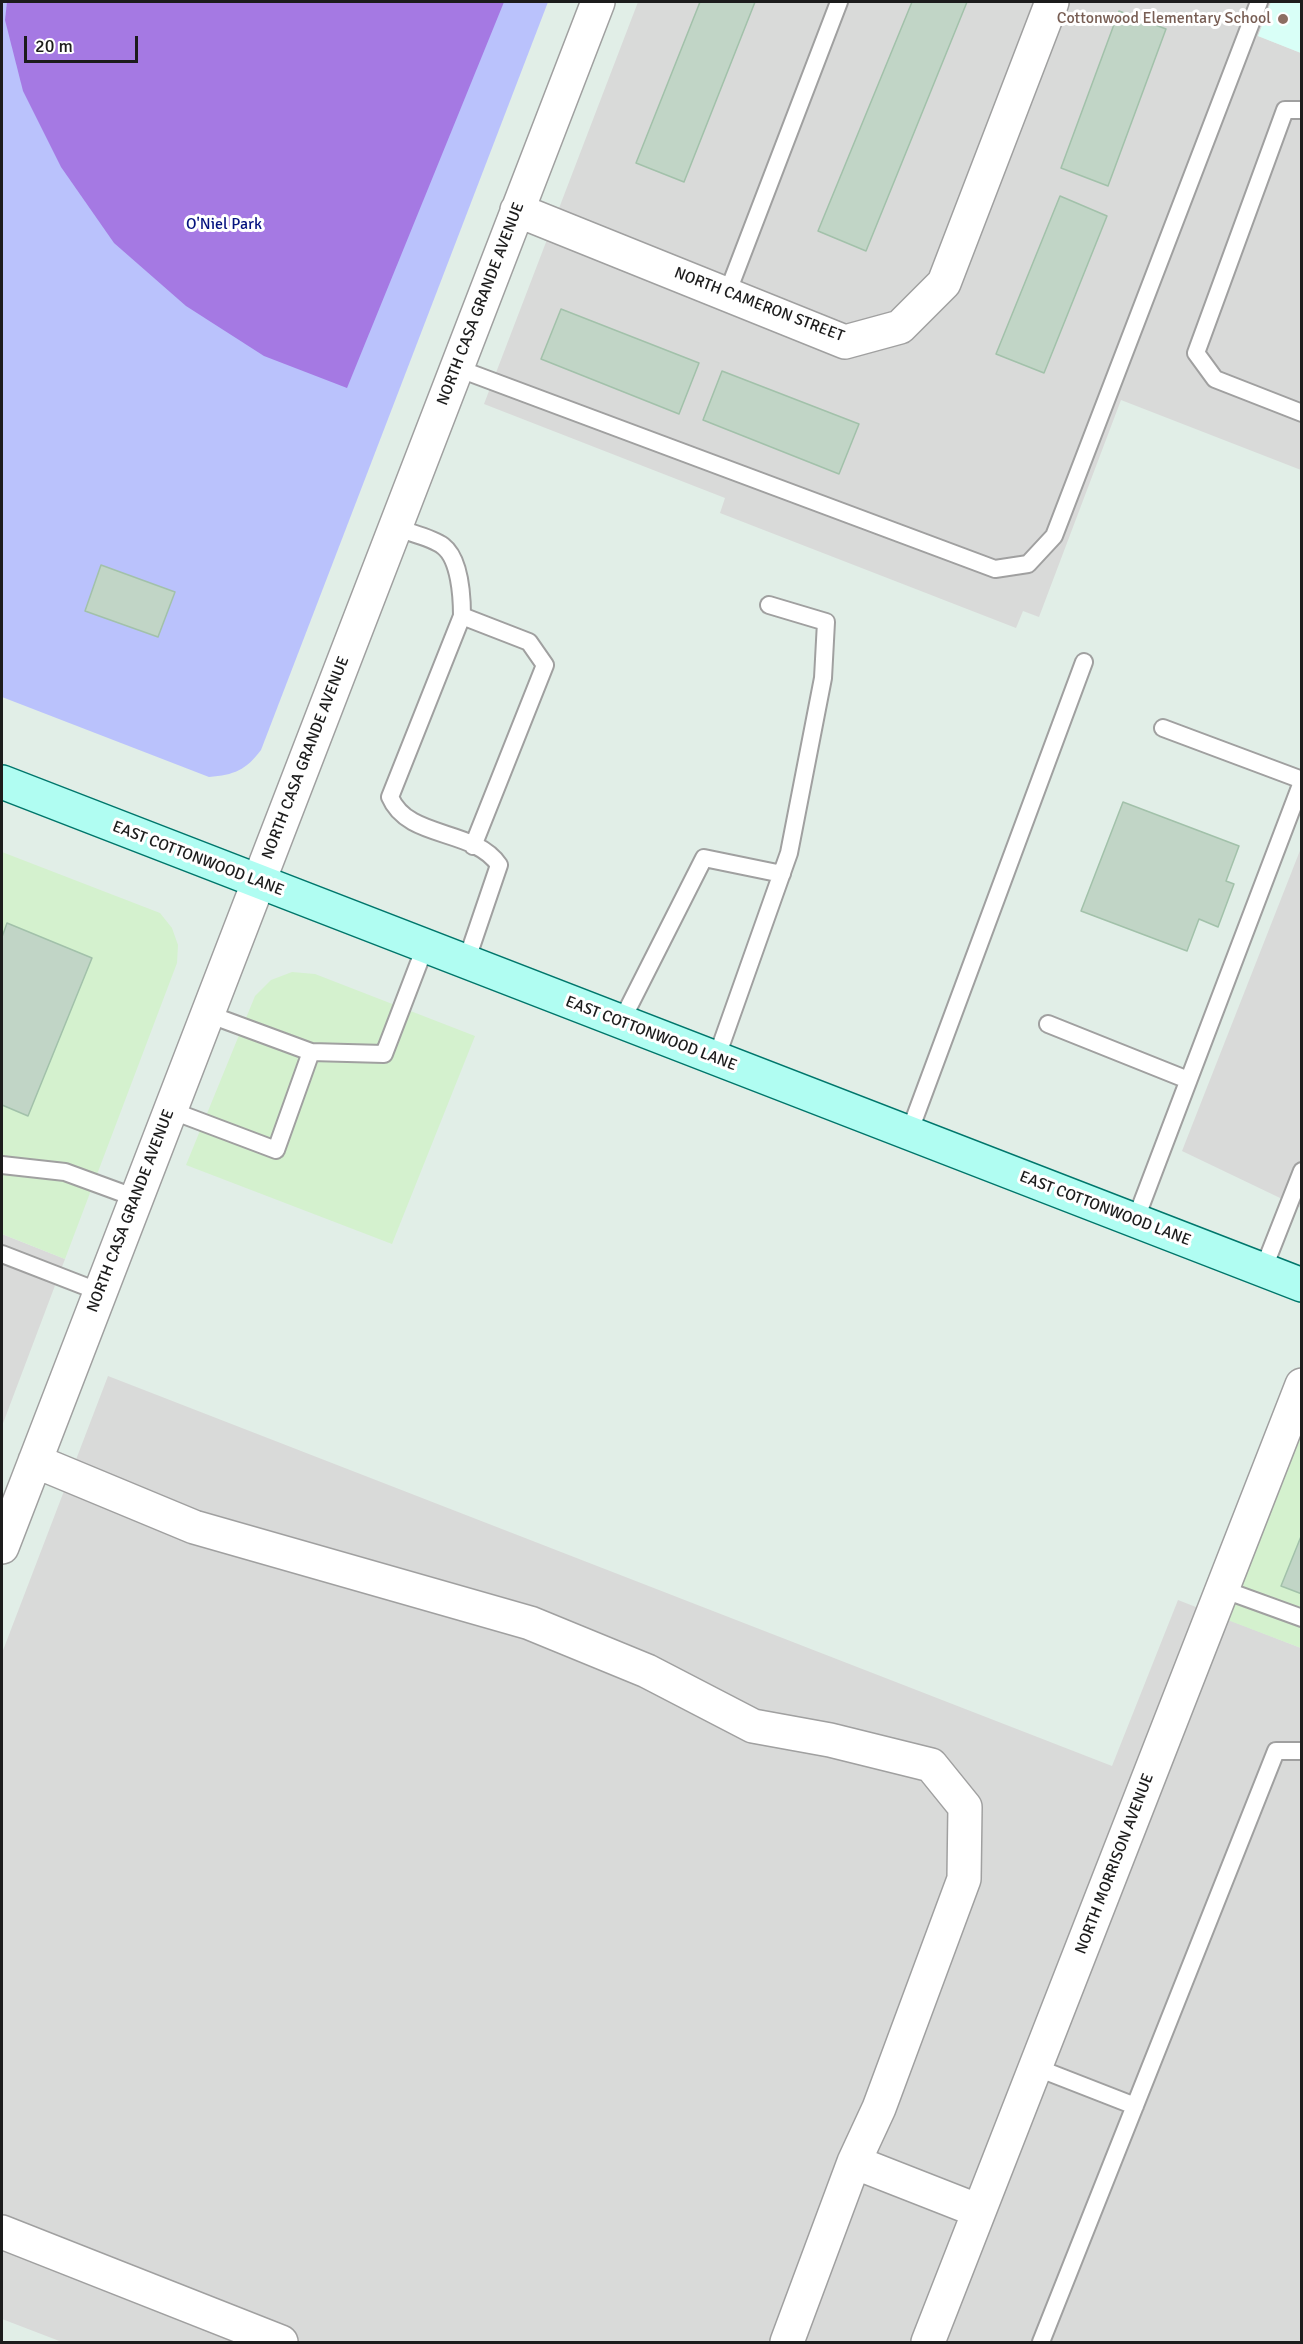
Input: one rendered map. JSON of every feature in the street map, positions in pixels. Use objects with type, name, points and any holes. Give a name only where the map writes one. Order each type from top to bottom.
[{"type":"main road","name":"EAST COTTONWOOD LANE","points":[[2,782],[1302,1285]]},
{"type":"street","name":"NORTH CASA GRANDE AVENUE","points":[[2,1547],[598,2]]},
{"type":"street","name":"NORTH CAMERON STREET","points":[[517,210],[845,342],[900,327],[944,283],[1052,2]]},
{"type":"street","name":"NORTH MORRISON AVENUE","points":[[928,2343],[1302,1384]]},
{"type":"street","points":[[35,1461],[194,1527],[530,1623],[647,1671],[753,1726],[830,1740],[931,1765],[965,1808],[964,1879],[879,2108],[854,2162],[787,2343]]},
{"type":"street","points":[[854,2162],[979,2211]]},
{"type":"street","points":[[2,2232],[281,2343]]},
{"type":"lane","points":[[727,294],[839,2]]},
{"type":"lane","points":[[457,368],[995,570],[1028,564],[1054,536],[1259,2]]},
{"type":"lane","points":[[1302,110],[1285,110],[1196,353],[1215,379],[1302,413]]},
{"type":"lane","points":[[395,527],[444,546],[456,567],[462,592],[462,616],[390,797],[395,810],[409,820],[473,846],[492,856],[499,865],[466,962]]},
{"type":"lane","points":[[716,1059],[789,853],[823,678],[826,622],[769,605]]},
{"type":"lane","points":[[462,616],[529,642],[544,665],[473,846]]},
{"type":"lane","points":[[909,1133],[1084,662]]},
{"type":"lane","points":[[1135,1221],[1302,781],[1163,728]]},
{"type":"lane","points":[[621,1022],[704,858],[782,874]]},
{"type":"lane","points":[[208,1014],[311,1052],[384,1054],[425,947]]},
{"type":"lane","points":[[1048,1024],[1188,1080]]},
{"type":"lane","points":[[170,1110],[276,1150],[311,1052]]},
{"type":"lane","points":[[2,1165],[65,1172],[136,1198]]},
{"type":"lane","points":[[1263,1270],[1302,1171]]},
{"type":"lane","points":[[2,1254],[100,1292]]},
{"type":"lane","points":[[1222,1589],[1302,1618]]},
{"type":"lane","points":[[1041,2343],[1276,1751],[1302,1751]]},
{"type":"lane","points":[[1035,2067],[1135,2106]]},
{"type":"shaded area","points":[[638,2],[1271,2],[1258,36],[1301,53],[1301,470],[1121,400],[1039,617],[1023,611],[1016,628],[720,513],[725,498],[484,404]]},
{"type":"shaded area","name":"Cottonwood Elementary School","points":[[1271,2],[1301,2],[1301,53],[1258,36]]},
{"type":"shaded area","points":[[1301,848],[1301,1208],[1182,1151]]},
{"type":"shaded area","points":[[2,852],[160,913],[172,928],[178,945],[177,963],[65,1259],[2,1234]]},
{"type":"shaded area","points":[[292,972],[315,974],[475,1036],[392,1244],[186,1165],[255,996],[271,980]]},
{"type":"shaded area","points":[[2,1234],[65,1259],[2,1426]]},
{"type":"shaded area","points":[[108,1376],[1112,1766],[1178,1600],[1301,1648],[1301,2342],[62,2342],[2,2319],[2,1653]]},
{"type":"shaded area","points":[[1301,1419],[1301,1648],[1225,1619]]},
{"type":"green space","name":"O'Niel Park","points":[[2,2],[548,2],[261,750],[245,767],[226,775],[209,777],[2,697]]},
{"type":"green space","points":[[7,2],[504,2],[347,388],[264,356],[186,306],[114,243],[61,167],[23,91],[5,20]]},
{"type":"building","points":[[700,2],[755,2],[684,182],[636,163]]},
{"type":"building","points":[[912,2],[967,2],[866,251],[818,231]]},
{"type":"building","points":[[1119,11],[1166,29],[1108,186],[1061,168]]},
{"type":"building","points":[[1060,196],[1107,216],[1044,373],[996,354]]},
{"type":"building","points":[[561,309],[699,363],[679,414],[541,359]]},
{"type":"building","points":[[722,371],[859,424],[839,474],[703,420]]},
{"type":"building","points":[[101,565],[175,592],[158,637],[85,611]]},
{"type":"building","points":[[1123,802],[1239,846],[1226,881],[1234,884],[1218,927],[1199,919],[1187,951],[1081,911]]},
{"type":"building","points":[[7,923],[92,958],[28,1116],[2,1105],[2,937]]},
{"type":"building","points":[[1302,1534],[1302,1594],[1281,1586]]},
{"type":"place","name":"Cottonwood Elementary School","points":[[1283,19]]}]
